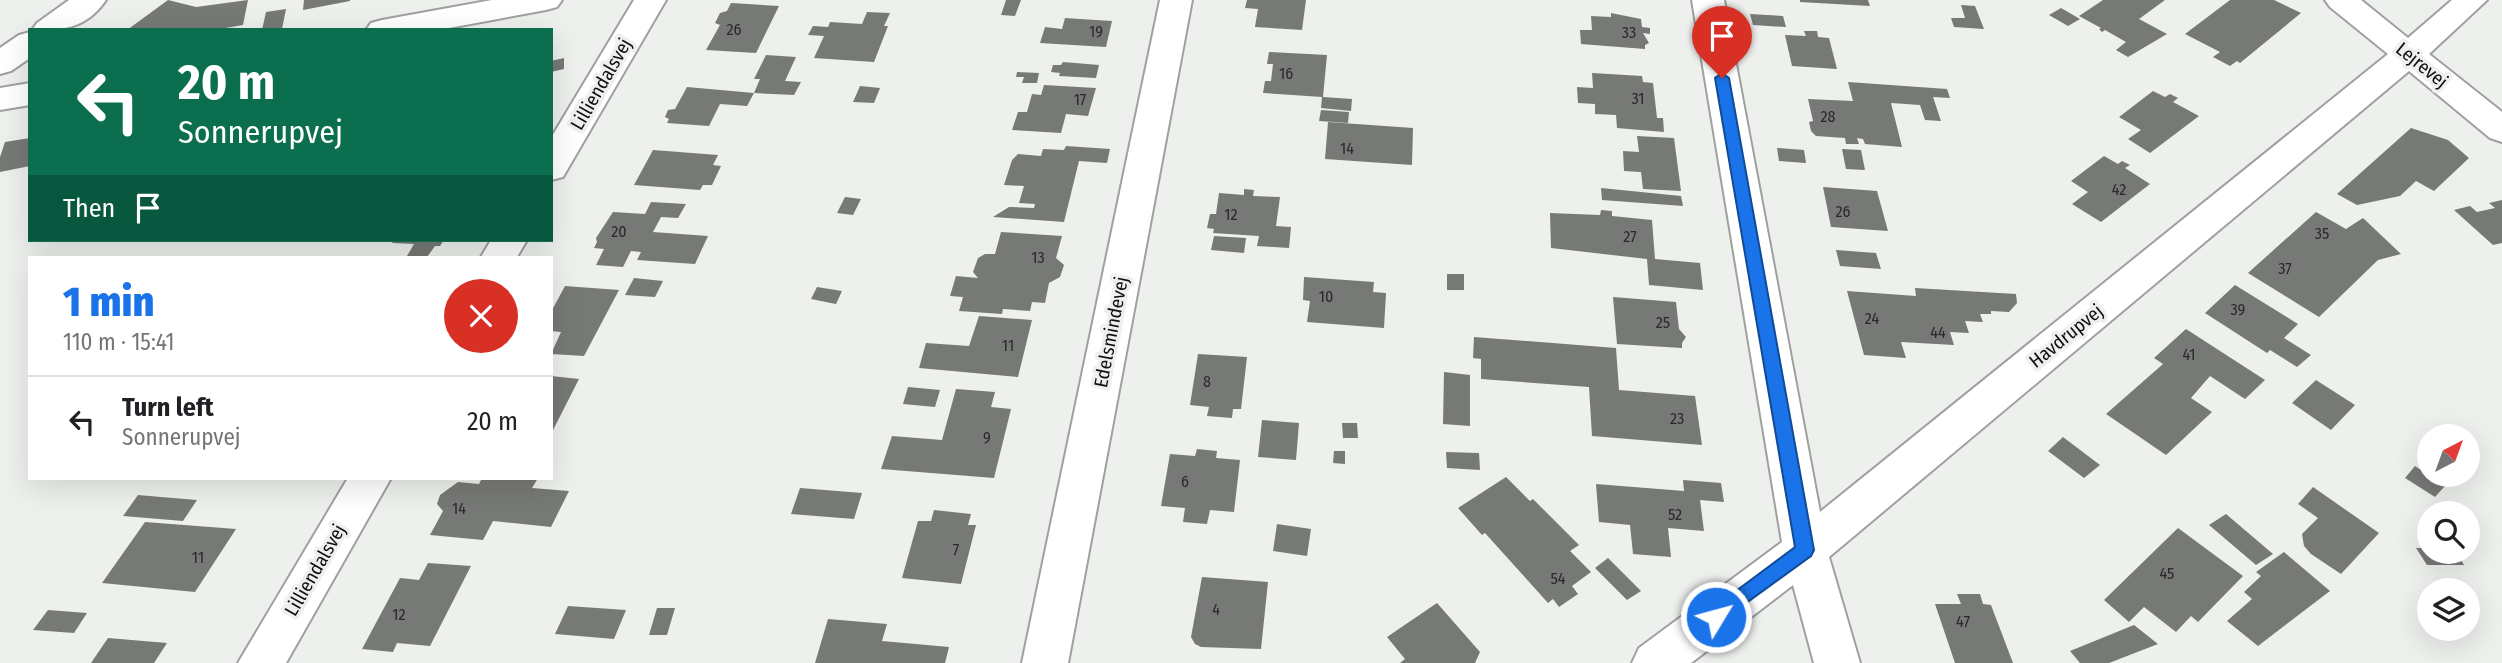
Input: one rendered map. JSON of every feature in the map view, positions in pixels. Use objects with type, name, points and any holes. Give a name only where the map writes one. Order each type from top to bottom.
[{"type":"street","points":[[51,28],[90,0]]},
{"type":"street","points":[[393,28],[547,0]]},
{"type":"street","name":"Lilliendalsvej","points":[[553,165],[650,0]]},
{"type":"street","name":"Edelsmindevej","points":[[1045,663],[1176,0]]},
{"type":"street","points":[[1708,0],[1805,550],[1837,663]]},
{"type":"street","name":"Lejrevej","points":[[2341,0],[2502,130]]},
{"type":"street","name":"Havdrupvej","points":[[1655,663],[1805,550],[2409,54],[2471,0]]},
{"type":"street","points":[[0,63],[28,43]]},
{"type":"street","points":[[0,99],[28,93]]},
{"type":"street","name":"Lilliendalsvej","points":[[261,663],[369,480]]},
{"type":"building","points":[[168,0],[196,7],[248,0],[243,25],[226,28],[130,28]]},
{"type":"building","points":[[304,0],[350,0],[350,1],[303,10]]},
{"type":"building","points":[[1006,0],[1021,0],[1015,16],[1001,15]]},
{"type":"building","points":[[1247,0],[1306,0],[1302,30],[1255,27],[1258,9],[1245,8]]},
{"type":"building","points":[[1868,0],[1870,6],[1800,2]]},
{"type":"building","points":[[2103,0],[2165,0],[2139,19],[2167,34],[2128,57],[2116,50],[2126,42],[2105,30],[2102,32],[2099,29],[2101,28],[2079,16]]},
{"type":"building","points":[[2230,0],[2274,0],[2301,13],[2240,63],[2237,61],[2230,66],[2213,57],[2220,52],[2185,34]]},
{"type":"building","points":[[731,3],[779,6],[756,53],[706,50],[720,25],[715,23],[720,13],[727,11]]},
{"type":"building","points":[[1961,5],[1975,6],[1984,29],[1954,27],[1951,18],[1965,18]]},
{"type":"building","points":[[2061,8],[2080,19],[2068,26],[2049,15]]},
{"type":"building","points":[[286,9],[282,28],[262,28],[266,12]]},
{"type":"building","points":[[867,12],[890,13],[884,26],[888,26],[874,62],[814,58],[824,36],[808,35],[813,26],[828,27],[830,22],[862,24]]},
{"type":"building","points":[[1611,13],[1641,19],[1642,27],[1650,28],[1650,34],[1643,33],[1649,43],[1645,45],[1645,49],[1581,44],[1580,30],[1592,30],[1591,16],[1611,17]]},
{"type":"building","points":[[1750,14],[1783,16],[1786,27],[1753,25]]},
{"type":"building","points":[[1065,18],[1112,21],[1106,47],[1040,43],[1045,27],[1062,29]]},
{"type":"building","points":[[1804,31],[1817,31],[1818,37],[1829,38],[1837,69],[1792,66],[1785,35],[1806,36]]},
{"type":"building","points":[[1269,52],[1327,55],[1323,97],[1352,99],[1351,111],[1321,108],[1322,97],[1263,93],[1265,81],[1271,81],[1273,64],[1267,64]]},
{"type":"building","points":[[766,55],[796,57],[785,81],[801,82],[794,95],[754,93],[760,79],[754,79]]},
{"type":"building","points":[[564,58],[564,69],[553,72],[553,61]]},
{"type":"building","points":[[1063,62],[1099,65],[1096,78],[1059,76],[1060,73],[1051,72],[1053,65],[1061,65]]},
{"type":"building","points":[[1017,72],[1039,73],[1037,83],[1022,83],[1024,77],[1016,77]]},
{"type":"building","points":[[1592,73],[1642,76],[1643,82],[1653,83],[1657,118],[1663,118],[1664,132],[1617,128],[1616,115],[1595,114],[1595,104],[1578,103],[1577,87],[1593,88]]},
{"type":"building","points":[[1848,82],[1947,89],[1950,98],[1933,97],[1941,121],[1925,120],[1920,105],[1891,103],[1902,147],[1865,144],[1863,139],[1857,138],[1859,144],[1846,144],[1845,138],[1816,136],[1811,131],[1809,122],[1813,121],[1808,99],[1853,101]]},
{"type":"building","points":[[1044,85],[1096,88],[1088,116],[1066,114],[1061,133],[1012,130],[1018,112],[1027,112],[1032,94],[1041,95]]},
{"type":"building","points":[[860,86],[880,88],[874,103],[853,102]]},
{"type":"building","points":[[687,87],[754,93],[747,106],[720,104],[709,126],[667,123],[669,119],[665,117],[668,110],[675,109]]},
{"type":"building","points":[[2153,91],[2165,97],[2170,94],[2178,98],[2173,102],[2199,116],[2150,153],[2128,139],[2141,130],[2119,117]]},
{"type":"building","points":[[1321,110],[1349,112],[1348,123],[1319,121]]},
{"type":"building","points":[[1328,122],[1413,128],[1412,165],[1325,159]]},
{"type":"building","points":[[2411,128],[2448,140],[2469,158],[2434,191],[2416,181],[2400,196],[2357,205],[2337,194]]},
{"type":"building","points":[[1637,136],[1674,138],[1681,191],[1643,189],[1641,172],[1624,171],[1623,151],[1639,152]]},
{"type":"building","points":[[28,138],[28,166],[0,172],[0,157],[5,142]]},
{"type":"building","points":[[1066,146],[1110,149],[1107,163],[1079,161],[1064,222],[993,217],[1009,207],[1034,208],[1035,204],[1019,203],[1024,186],[1004,185],[1012,160],[1018,154],[1041,156],[1043,149],[1064,150]]},
{"type":"building","points":[[1777,148],[1804,150],[1806,163],[1779,161]]},
{"type":"building","points":[[1842,149],[1861,150],[1865,170],[1846,169]]},
{"type":"building","points":[[653,150],[718,155],[713,165],[721,166],[712,185],[703,185],[700,190],[634,185]]},
{"type":"building","points":[[2104,156],[2118,164],[2122,161],[2130,165],[2125,168],[2150,184],[2101,222],[2072,204],[2088,192],[2071,181]]},
{"type":"building","points":[[1823,187],[1877,191],[1888,231],[1831,227]]},
{"type":"building","points":[[1601,188],[1681,196],[1683,206],[1602,200]]},
{"type":"building","points":[[1244,189],[1254,190],[1253,196],[1280,197],[1276,226],[1291,227],[1289,248],[1257,246],[1259,236],[1213,233],[1214,229],[1207,228],[1210,214],[1216,214],[1219,193],[1244,195]]},
{"type":"building","points":[[845,197],[861,199],[853,215],[837,213]]},
{"type":"building","points":[[2502,200],[2502,243],[2493,245],[2454,210],[2470,206],[2477,212],[2495,208],[2489,203]]},
{"type":"building","points":[[651,202],[686,204],[678,218],[661,217],[653,232],[708,236],[695,264],[637,260],[641,252],[631,251],[623,267],[596,265],[604,249],[594,248],[596,238],[613,212],[645,214]]},
{"type":"building","points":[[1601,210],[1612,211],[1612,216],[1652,220],[1655,259],[1700,263],[1703,290],[1649,285],[1647,259],[1551,248],[1550,213],[1600,215]]},
{"type":"building","points":[[2316,212],[2346,229],[2363,218],[2401,254],[2378,260],[2319,317],[2248,273]]},
{"type":"building","points":[[1001,232],[1062,236],[1056,258],[1064,265],[1060,277],[1049,283],[1045,303],[1032,302],[1030,311],[1003,309],[1002,314],[959,311],[963,297],[950,296],[956,276],[978,278],[973,272],[978,258],[985,254],[995,254]]},
{"type":"building","points":[[1214,236],[1246,238],[1244,253],[1211,250]]},
{"type":"building","points":[[443,242],[440,246],[435,246],[428,256],[407,256],[414,244],[392,243]]},
{"type":"building","points":[[1836,250],[1876,253],[1881,269],[1840,266]]},
{"type":"building","points":[[1447,274],[1464,274],[1464,290],[1447,290]]},
{"type":"building","points":[[1304,277],[1374,282],[1373,292],[1386,293],[1384,328],[1307,322],[1310,301],[1303,300]]},
{"type":"building","points":[[634,278],[663,281],[655,297],[625,295]]},
{"type":"building","points":[[2235,285],[2298,324],[2284,338],[2311,355],[2297,367],[2270,350],[2267,353],[2205,313]]},
{"type":"building","points":[[565,286],[619,290],[584,356],[553,354],[561,332],[553,331],[553,308]]},
{"type":"building","points":[[817,287],[842,291],[836,304],[811,299]]},
{"type":"building","points":[[1915,288],[2016,294],[2017,303],[2009,312],[1991,311],[1991,314],[1980,314],[1983,322],[1965,321],[1969,333],[1950,332],[1954,345],[1901,342],[1906,358],[1864,355],[1847,291],[1916,296]]},
{"type":"building","points":[[1613,297],[1676,302],[1679,329],[1686,337],[1682,348],[1617,344]]},
{"type":"building","points":[[979,316],[1032,320],[1018,377],[919,368],[926,343],[969,346]]},
{"type":"building","points":[[2186,329],[2265,380],[2245,399],[2210,376],[2191,398],[2212,412],[2166,455],[2106,414],[2163,364],[2154,358]]},
{"type":"building","points":[[1474,337],[1616,348],[1619,390],[1695,396],[1702,445],[1592,436],[1589,387],[1481,379],[1481,359],[1473,358]]},
{"type":"building","points":[[1198,354],[1247,357],[1241,409],[1233,409],[1232,418],[1207,416],[1209,407],[1190,405]]},
{"type":"building","points":[[1444,372],[1470,375],[1470,426],[1443,424]]},
{"type":"building","points":[[553,376],[579,379],[553,430]]},
{"type":"building","points":[[2316,380],[2355,405],[2331,430],[2292,403]]},
{"type":"building","points":[[908,387],[940,390],[935,407],[903,404]]},
{"type":"building","points":[[956,389],[995,392],[991,407],[1011,409],[994,478],[881,469],[892,436],[942,440]]},
{"type":"building","points":[[1262,420],[1299,423],[1296,460],[1258,457]]},
{"type":"building","points":[[1342,423],[1357,423],[1358,438],[1343,438]]},
{"type":"building","points":[[2063,437],[2100,465],[2084,478],[2048,451]]},
{"type":"building","points":[[1197,449],[1217,451],[1216,458],[1240,460],[1234,512],[1210,510],[1207,524],[1183,522],[1185,508],[1161,506],[1170,454],[1195,456]]},
{"type":"building","points":[[1334,451],[1345,451],[1345,464],[1333,463]]},
{"type":"building","points":[[1446,452],[1479,453],[1480,470],[1447,468]]},
{"type":"building","points":[[2415,466],[2417,467],[2417,486],[2405,478]]},
{"type":"building","points":[[1506,477],[1530,501],[1533,499],[1579,545],[1570,551],[1591,572],[1572,586],[1578,594],[1559,607],[1553,599],[1548,603],[1485,533],[1482,535],[1458,508]]},
{"type":"building","points":[[481,480],[537,480],[532,488],[569,491],[551,527],[493,521],[483,540],[430,535],[443,511],[437,504],[440,495],[458,482],[479,484]]},
{"type":"building","points":[[1683,480],[1721,483],[1724,502],[1700,500],[1704,531],[1668,528],[1671,557],[1633,554],[1630,525],[1599,522],[1596,484],[1684,491]]},
{"type":"building","points":[[2313,487],[2379,533],[2341,574],[2311,554],[2304,546],[2302,534],[2318,518],[2298,504]]},
{"type":"building","points":[[2419,487],[2444,487],[2435,497]]},
{"type":"building","points":[[800,488],[862,493],[854,519],[791,514]]},
{"type":"building","points":[[138,495],[197,500],[183,521],[123,516]]},
{"type":"building","points":[[934,510],[971,514],[968,525],[976,525],[961,584],[902,578],[918,521],[931,521]]},
{"type":"building","points":[[2226,514],[2273,554],[2256,565],[2209,525]]},
{"type":"building","points":[[145,522],[236,529],[195,592],[102,583]]},
{"type":"building","points":[[1277,524],[1311,529],[1307,556],[1273,551]]},
{"type":"building","points":[[2178,528],[2243,576],[2198,622],[2191,616],[2176,632],[2144,607],[2129,622],[2104,600]]},
{"type":"building","points":[[2284,552],[2330,591],[2258,646],[2227,621],[2252,599],[2244,592],[2261,576],[2256,572]]},
{"type":"building","points":[[1608,558],[1641,591],[1627,600],[1595,568]]},
{"type":"building","points":[[428,563],[471,566],[430,646],[397,643],[393,652],[362,649],[400,578],[419,580]]},
{"type":"building","points":[[2426,564],[2464,565],[2427,565]]},
{"type":"building","points":[[1202,577],[1268,582],[1261,649],[1201,647],[1195,644],[1191,637]]},
{"type":"building","points":[[1957,594],[1980,594],[1983,604],[1991,605],[2013,663],[1955,663],[1935,604],[1961,604]]},
{"type":"building","points":[[1437,603],[1480,652],[1475,663],[1400,663],[1405,659],[1387,637]]},
{"type":"building","points":[[568,606],[626,610],[614,639],[555,634]]},
{"type":"building","points":[[657,608],[675,608],[667,635],[649,635]]},
{"type":"building","points":[[48,610],[87,613],[74,633],[33,630]]},
{"type":"building","points":[[828,619],[887,624],[882,641],[949,647],[945,663],[815,663]]},
{"type":"building","points":[[2134,625],[2158,644],[2109,663],[2080,663],[2070,651]]},
{"type":"building","points":[[108,638],[167,643],[154,663],[91,663]]},
{"type":"route","points":[[1716,617],[1805,550],[1722,78]]}]
